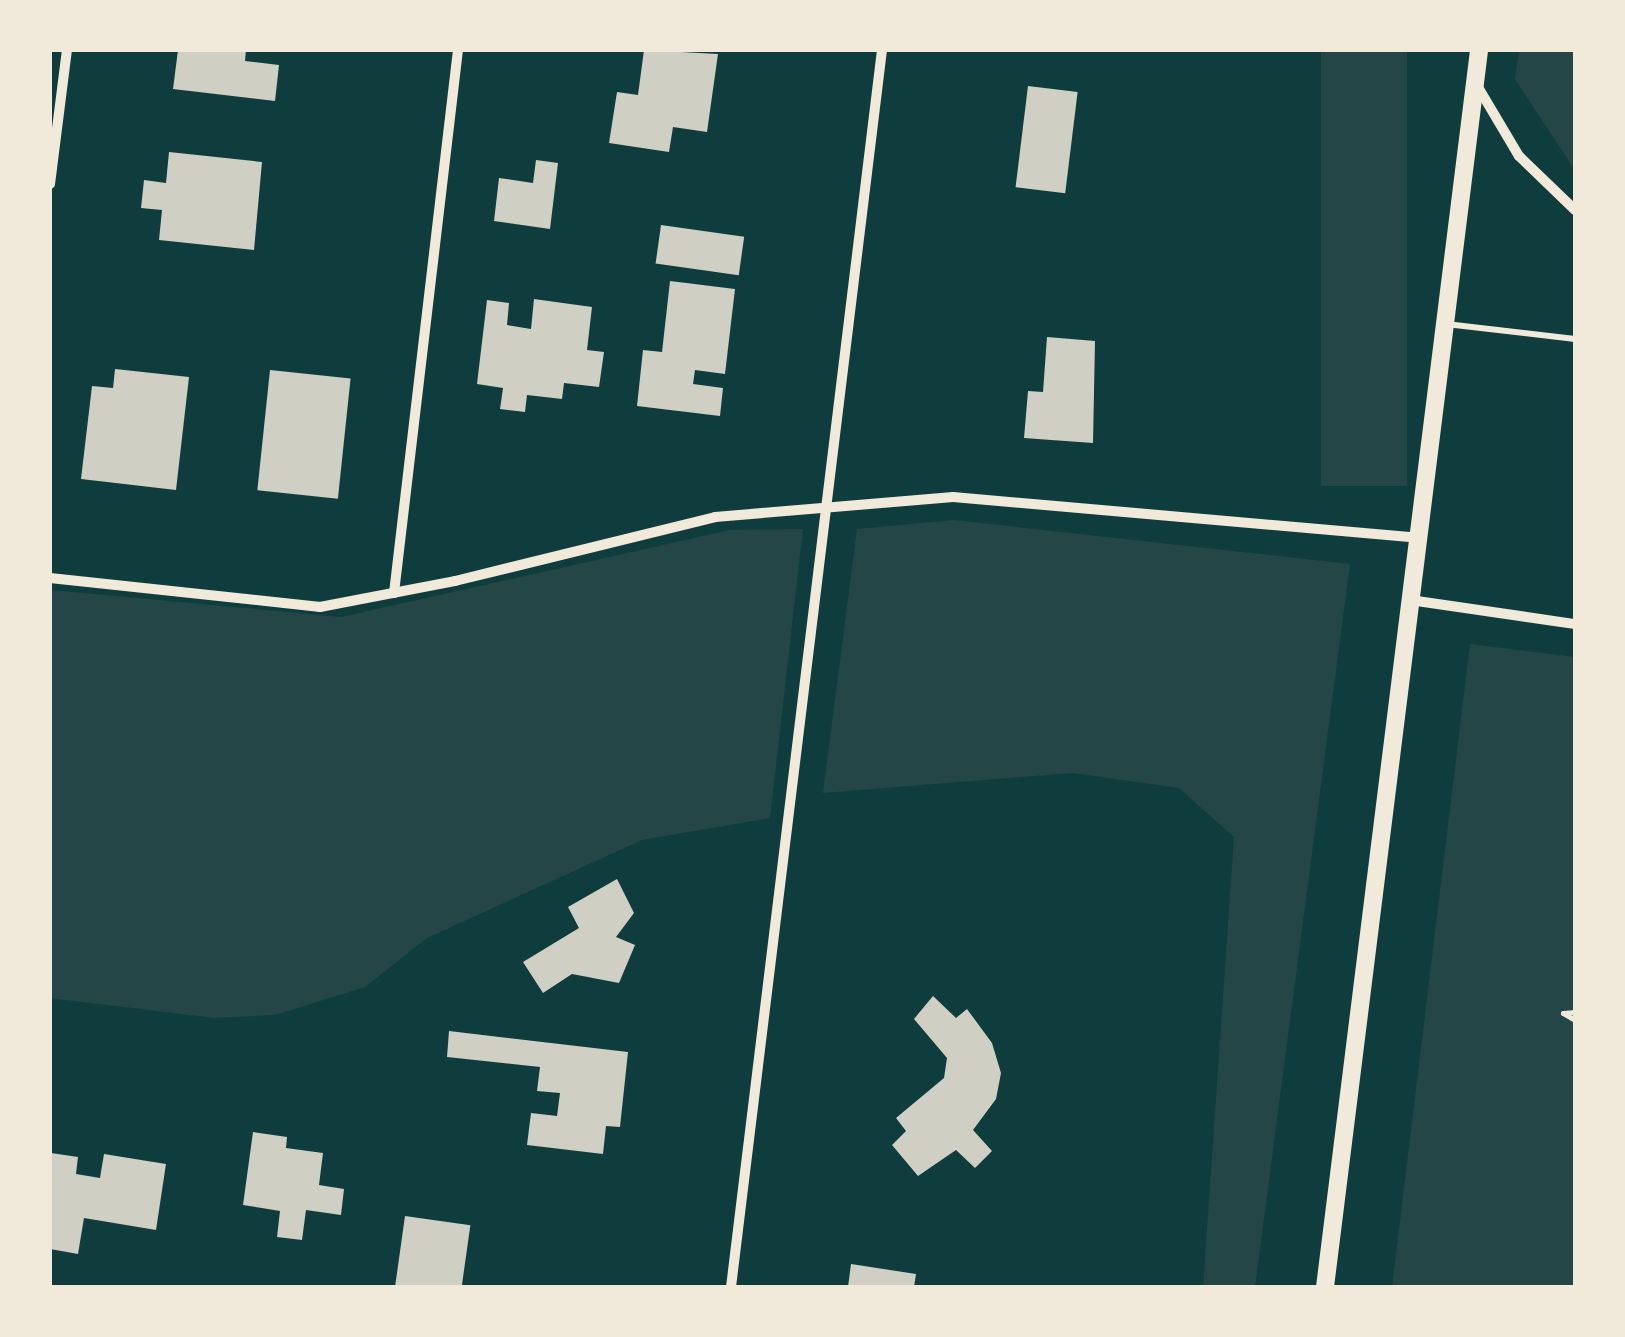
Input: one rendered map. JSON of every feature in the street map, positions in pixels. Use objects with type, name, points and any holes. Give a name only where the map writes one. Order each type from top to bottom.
[{"type":"main road","points":[[1325,1287],[1479,50]]},
{"type":"street","points":[[50,184],[67,50]]},
{"type":"street","points":[[394,593],[458,50]]},
{"type":"street","points":[[731,1287],[882,50]]},
{"type":"street","points":[[1475,82],[1519,156],[1575,210]]},
{"type":"street","points":[[50,578],[320,607],[715,517],[954,498],[1418,538]]},
{"type":"street","points":[[1410,600],[1575,624]]},
{"type":"lane","points":[[1445,324],[1575,340]]},
{"type":"path","points":[[1575,1012],[1563,1013],[1575,1020]]},
{"type":"shaded area","points":[[1321,50],[1407,50],[1407,486],[1321,486]]},
{"type":"shaded area","points":[[1519,50],[1575,50],[1575,170],[1515,79]]},
{"type":"shaded area","points":[[954,520],[1350,564],[1255,1287],[1203,1287],[1234,837],[1179,788],[1072,773],[823,793],[857,529]]},
{"type":"shaded area","points":[[803,529],[770,818],[642,840],[427,938],[365,987],[275,1015],[214,1018],[50,998],[50,590],[341,617],[730,530]]},
{"type":"shaded area","points":[[1470,644],[1575,657],[1575,1287],[1392,1287]]},
{"type":"building","points":[[178,50],[246,50],[245,61],[279,65],[275,101],[173,89]]},
{"type":"building","points":[[644,50],[718,54],[707,132],[673,127],[669,152],[609,143],[617,92],[638,95]]},
{"type":"building","points":[[1028,86],[1078,92],[1065,193],[1016,187]]},
{"type":"building","points":[[169,152],[262,162],[254,250],[159,240],[162,210],[141,208],[144,180],[166,183]]},
{"type":"building","points":[[536,160],[558,163],[550,229],[494,221],[499,178],[533,183]]},
{"type":"building","points":[[661,225],[744,237],[739,275],[656,264]]},
{"type":"building","points":[[670,281],[735,289],[725,374],[695,370],[693,384],[723,388],[720,416],[637,406],[643,350],[662,352]]},
{"type":"building","points":[[534,299],[592,307],[587,350],[604,352],[599,387],[564,383],[562,399],[527,395],[525,412],[500,409],[503,388],[477,384],[487,300],[509,303],[507,325],[531,329]]},
{"type":"building","points":[[1047,337],[1095,341],[1093,443],[1024,438],[1028,391],[1043,392]]},
{"type":"building","points":[[115,369],[189,377],[176,490],[81,479],[92,386],[113,388]]},
{"type":"building","points":[[270,370],[351,378],[338,499],[257,490]]},
{"type":"building","points":[[617,879],[634,913],[616,937],[635,945],[619,983],[572,974],[543,993],[523,962],[579,928],[568,907]]},
{"type":"building","points":[[933,996],[956,1018],[967,1009],[992,1043],[1001,1073],[996,1099],[973,1130],[992,1151],[975,1168],[956,1150],[918,1176],[892,1145],[906,1131],[896,1118],[944,1078],[947,1058],[914,1019]]},
{"type":"building","points":[[449,1031],[628,1052],[620,1127],[606,1126],[603,1154],[527,1145],[531,1113],[557,1116],[560,1093],[537,1091],[540,1067],[447,1057]]},
{"type":"building","points":[[253,1132],[287,1137],[286,1148],[323,1153],[319,1185],[344,1189],[341,1215],[306,1210],[302,1240],[277,1237],[280,1211],[243,1205]]},
{"type":"building","points":[[51,1153],[78,1157],[76,1174],[100,1178],[104,1154],[166,1164],[156,1230],[84,1218],[78,1254],[50,1249]]},
{"type":"building","points":[[405,1216],[470,1225],[462,1287],[395,1286]]},
{"type":"building","points":[[851,1264],[916,1274],[914,1287],[848,1287]]}]
